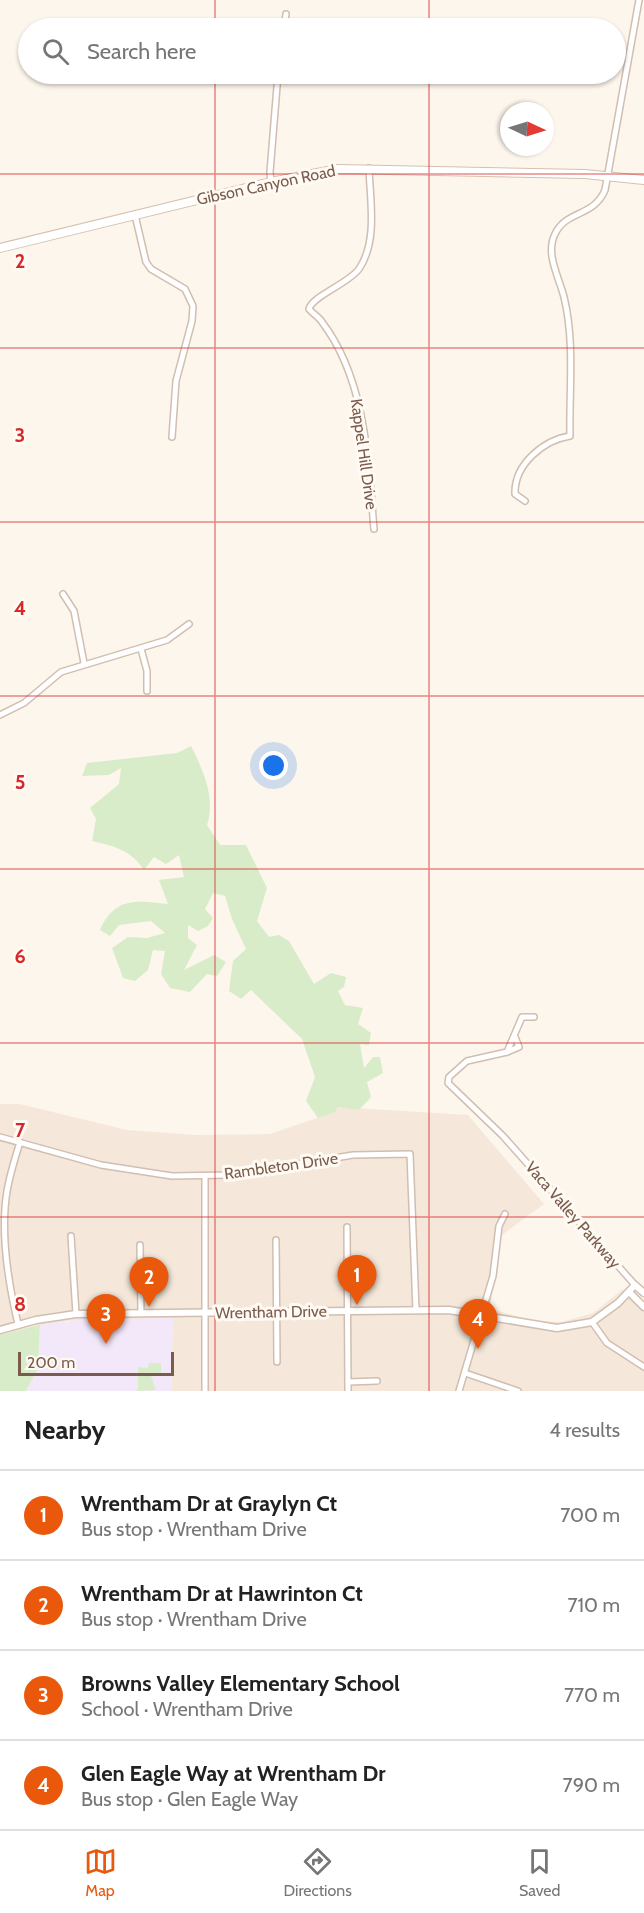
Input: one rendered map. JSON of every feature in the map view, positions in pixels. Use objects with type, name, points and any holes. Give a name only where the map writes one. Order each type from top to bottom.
[{"type":"main road","name":"Gibson Canyon Road","points":[[0,248],[327,170],[369,168],[609,176],[644,180]]},
{"type":"street","points":[[626,76],[639,0]]},
{"type":"street","points":[[285,18],[286,14]]},
{"type":"street","points":[[271,182],[277,84]]},
{"type":"street","points":[[525,501],[515,494],[515,486],[529,460],[554,439],[570,436],[571,343],[564,296],[553,261],[552,241],[567,220],[588,211],[600,200],[609,176],[625,84]]},
{"type":"street","name":"Kappel Hill Drive","points":[[369,168],[371,243],[359,268],[351,278],[329,293],[318,297],[310,304],[309,309],[322,322],[351,378],[362,417],[374,529]]},
{"type":"street","points":[[135,215],[146,262],[151,269],[185,289],[193,306],[192,321],[176,381],[172,437]]},
{"type":"street","points":[[63,594],[74,611],[84,663]]},
{"type":"street","points":[[0,715],[24,703],[61,672],[84,663],[167,640],[189,624]]},
{"type":"street","points":[[141,649],[146,664],[147,691]]},
{"type":"street","name":"Vaca Valley Parkway","points":[[534,1017],[522,1017],[507,1052],[467,1061],[448,1080],[451,1088],[503,1136],[644,1293]]},
{"type":"street","name":"Rambleton Drive","points":[[0,1137],[129,1171],[205,1176],[353,1155],[410,1154],[416,1310]]},
{"type":"street","points":[[18,1324],[8,1279],[5,1211],[6,1192],[20,1142]]},
{"type":"street","points":[[205,1176],[206,1391]]},
{"type":"street","points":[[459,1391],[483,1315],[493,1276],[499,1226],[505,1214]]},
{"type":"street","points":[[346,1227],[348,1391]]},
{"type":"street","points":[[70,1236],[76,1314]]},
{"type":"street","points":[[276,1240],[277,1362]]},
{"type":"street","points":[[140,1245],[141,1313]]},
{"type":"street","points":[[635,1285],[592,1322],[607,1343],[644,1367]]},
{"type":"street","points":[[629,1292],[644,1307]]},
{"type":"street","name":"Wrentham Drive","points":[[0,1329],[76,1314],[207,1312],[457,1311],[550,1328],[592,1322]]},
{"type":"street","points":[[465,1373],[518,1391]]},
{"type":"street","points":[[348,1382],[377,1381]]},
{"type":"shaded area","points":[[0,1104],[20,1104],[127,1130],[196,1135],[270,1134],[334,1112],[338,1107],[468,1115],[544,1204],[502,1235],[490,1309],[535,1321],[562,1322],[593,1313],[623,1289],[644,1312],[644,1391],[171,1391],[173,1318],[66,1321],[0,1335]]},
{"type":"shaded area","points":[[173,1318],[171,1391],[26,1391],[38,1368],[40,1325],[80,1320]]},
{"type":"green space","points":[[191,746],[207,784],[210,805],[207,825],[220,845],[246,845],[267,888],[257,921],[269,937],[279,935],[289,941],[314,984],[331,973],[346,977],[344,987],[338,991],[345,1005],[363,1008],[358,1024],[371,1033],[369,1045],[360,1044],[364,1068],[373,1057],[380,1057],[383,1073],[367,1082],[371,1097],[359,1110],[338,1107],[335,1112],[318,1118],[306,1101],[315,1077],[302,1039],[251,990],[241,999],[229,991],[233,961],[246,949],[232,919],[225,896],[213,893],[205,909],[213,918],[208,926],[198,931],[188,925],[188,938],[197,945],[184,970],[214,955],[226,962],[217,976],[207,974],[190,992],[170,988],[161,974],[165,951],[153,950],[148,970],[135,981],[123,978],[112,948],[128,937],[147,938],[165,933],[151,921],[119,925],[110,936],[100,930],[106,919],[120,906],[137,902],[168,904],[159,880],[184,877],[179,855],[166,864],[154,857],[144,870],[128,853],[92,841],[96,819],[90,808],[119,784],[121,768],[109,775],[82,776],[87,763],[177,753]]},
{"type":"green space","points":[[40,1325],[38,1368],[26,1391],[0,1391],[0,1335]]},
{"type":"green space","points":[[149,1363],[161,1363],[161,1375],[151,1376],[156,1390],[136,1391],[138,1367],[148,1368]]},
{"type":"place","name":"Wrentham Dr at Graylyn Ct","points":[[357,1305]]},
{"type":"place","name":"Wrentham Dr at Hawrinton Ct","points":[[149,1307]]},
{"type":"place","name":"Browns Valley Elementary School","points":[[106,1344]]},
{"type":"place","name":"Glen Eagle Way at Wrentham Dr","points":[[478,1349]]}]
